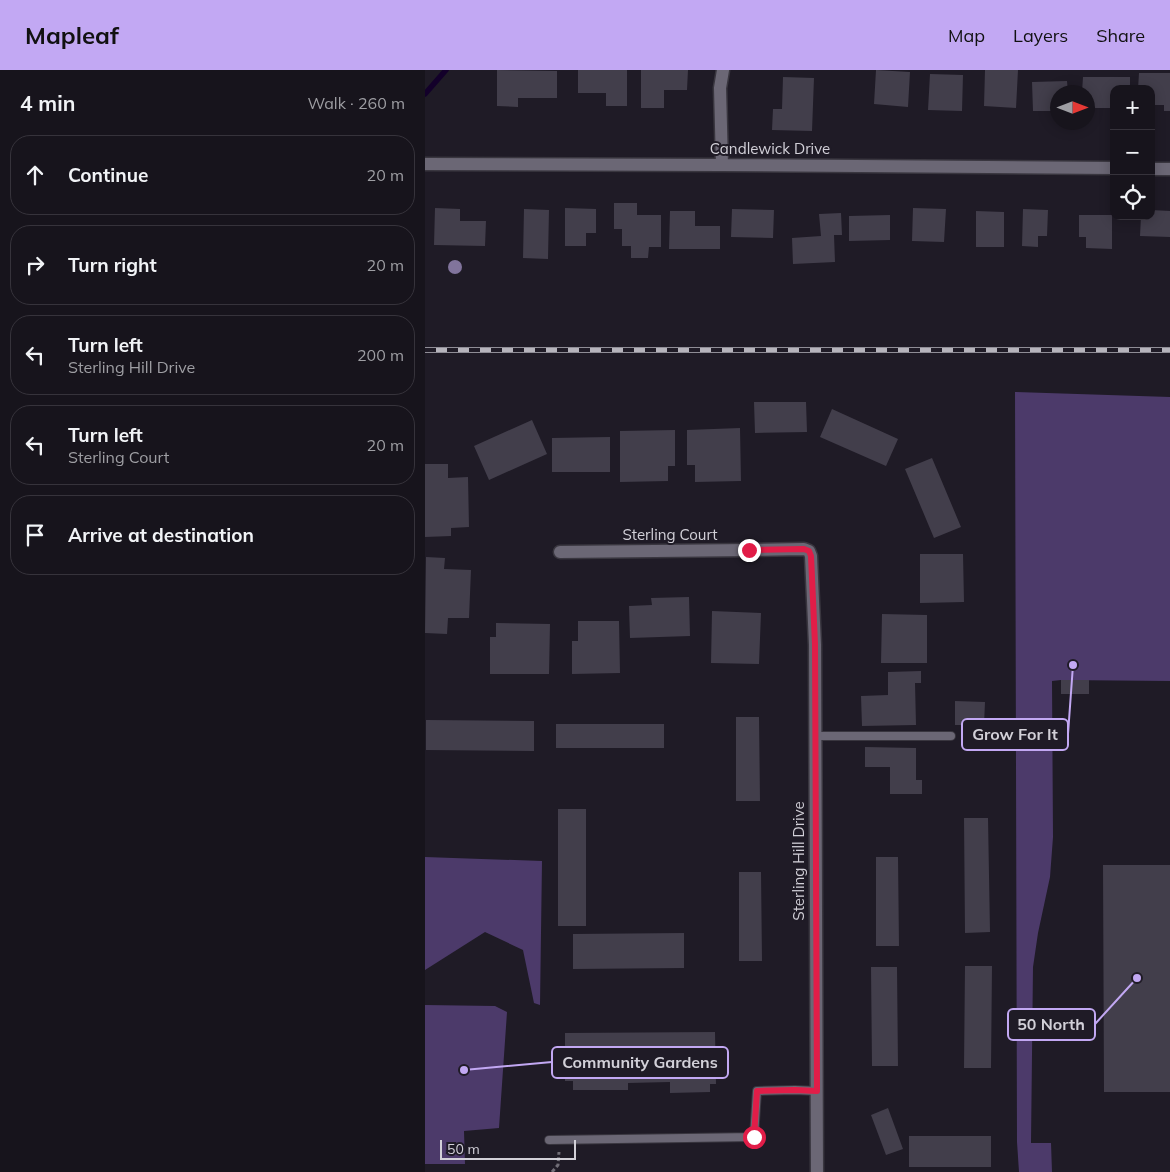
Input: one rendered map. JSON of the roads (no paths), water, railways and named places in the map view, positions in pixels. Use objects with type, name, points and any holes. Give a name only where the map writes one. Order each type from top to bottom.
[{"type":"street","points":[[722,165],[721,88],[723,70]]},
{"type":"street","name":"Candlewick Drive","points":[[425,164],[1110,168]]},
{"type":"street","points":[[1155,168],[1170,168]]},
{"type":"street","name":"Sterling Court","points":[[560,552],[804,549],[809,551]]},
{"type":"street","name":"Sterling Hill Drive","points":[[809,551],[811,556],[815,644],[817,1172]]},
{"type":"lane","points":[[815,736],[951,736]]},
{"type":"lane","points":[[549,1140],[754,1137],[757,1091],[817,1091]]},
{"type":"waterway","points":[[425,94],[446,70]]},
{"type":"railway","points":[[425,350],[1170,350]]},
{"type":"place","name":"Grow For It","points":[[1073,665]]},
{"type":"place","name":"50 North","points":[[1137,978]]},
{"type":"place","name":"Community Gardens","points":[[464,1070]]}]
